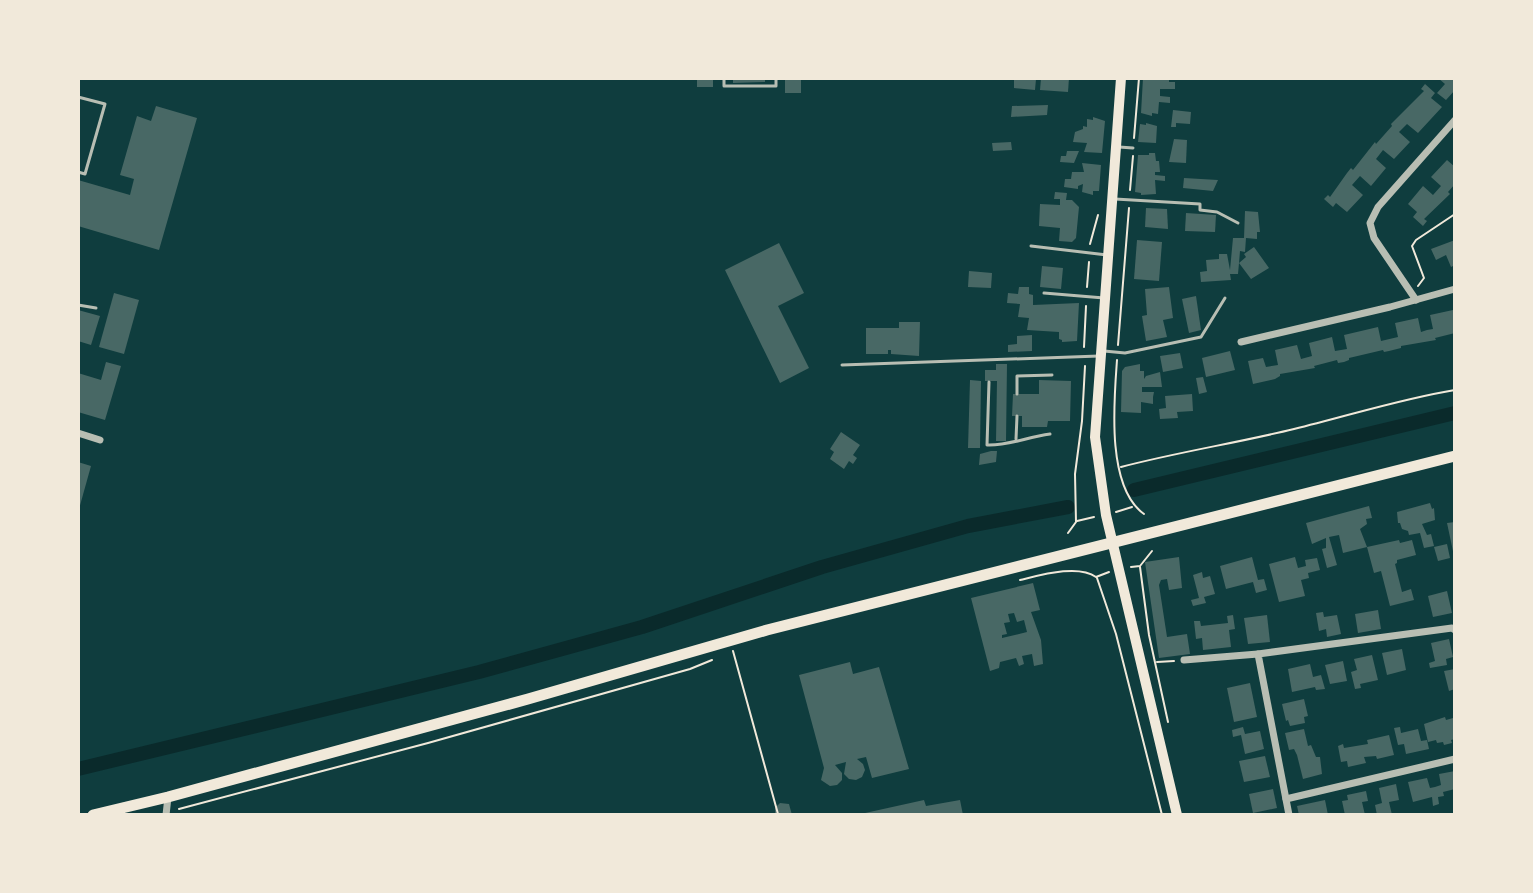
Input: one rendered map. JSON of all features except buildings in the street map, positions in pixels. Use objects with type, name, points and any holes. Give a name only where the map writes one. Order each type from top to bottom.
[{"type":"main road","points":[[1121,78],[1095,437],[1112,541],[1177,815]]},
{"type":"main road","points":[[93,815],[513,704],[730,640],[1455,456]]},
{"type":"street","points":[[1414,297],[1372,234],[1371,217],[1455,120]]},
{"type":"street","points":[[1241,342],[1455,289]]},
{"type":"street","points":[[78,433],[100,440]]},
{"type":"street","points":[[1184,660],[1455,630]]},
{"type":"street","points":[[1258,654],[1289,815]]},
{"type":"street","points":[[1286,799],[1455,759]]},
{"type":"street","points":[[166,814],[168,797]]},
{"type":"lane","points":[[724,78],[724,86],[776,86],[776,78]]},
{"type":"lane","points":[[78,97],[105,104],[85,174],[78,172]]},
{"type":"lane","points":[[1115,147],[1133,148]]},
{"type":"lane","points":[[1111,198],[1200,204],[1200,210],[1217,212],[1238,223]]},
{"type":"lane","points":[[1031,246],[1107,255]]},
{"type":"lane","points":[[1044,293],[1104,298]]},
{"type":"lane","points":[[842,365],[1118,352],[1201,337],[1225,298]]},
{"type":"lane","points":[[78,305],[96,308]]},
{"type":"lane","points":[[1017,394],[1017,376],[1052,375]]},
{"type":"lane","points":[[989,382],[987,445],[1007,446],[1016,439],[1050,434]]},
{"type":"lane","points":[[1016,439],[1017,416]]},
{"type":"path","points":[[1139,78],[1114,417],[1120,468],[1130,501],[1144,514]]},
{"type":"path","points":[[1414,297],[1424,278],[1412,246],[1416,240],[1455,214]]},
{"type":"path","points":[[1120,468],[1455,390]]},
{"type":"path","points":[[1068,533],[1076,522]]},
{"type":"path","points":[[1096,577],[1140,566],[1152,551]]},
{"type":"path","points":[[1140,566],[1155,663],[1169,724]]},
{"type":"path","points":[[1016,581],[1077,570],[1096,577],[1116,634],[1162,815]]},
{"type":"path","points":[[730,640],[776,815]]},
{"type":"path","points":[[166,814],[690,669],[719,657]]},
{"type":"path","points":[[1155,663],[1184,660]]},
{"type":"waterway","points":[[1134,490],[1455,413]]},
{"type":"waterway","points":[[78,769],[479,672],[642,627],[822,567],[968,526],[1068,507]]}]
